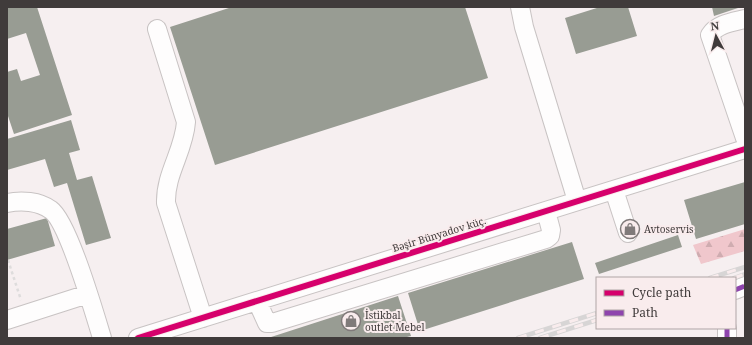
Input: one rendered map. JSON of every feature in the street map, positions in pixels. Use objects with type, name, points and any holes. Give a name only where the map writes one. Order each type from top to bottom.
[{"type":"street","points":[[520,7],[524,27],[577,201]]},
{"type":"street","points":[[745,19],[722,26],[714,30],[710,35],[745,138]]},
{"type":"street","points":[[157,29],[186,122],[185,135],[166,190],[166,203],[203,318]]},
{"type":"street","name":"Bəşir Bünyadov küç.","points":[[150,336],[257,301],[745,149]]},
{"type":"street","points":[[614,190],[628,234]]},
{"type":"street","points":[[7,203],[24,201],[34,203],[52,210],[62,224],[88,294],[102,338]]},
{"type":"street","points":[[257,301],[267,323],[272,323],[546,239],[550,236],[552,230],[546,211]]},
{"type":"street","points":[[430,247],[439,272]]},
{"type":"street","points":[[7,320],[88,294]]},
{"type":"path","points":[[8,260],[26,314]]},
{"type":"green space","points":[[745,229],[745,251],[701,264],[693,245]]},
{"type":"building","points":[[7,7],[37,7],[72,115],[14,134],[7,113],[7,72],[17,69],[21,81],[40,75],[26,33],[7,39]]},
{"type":"building","points":[[232,7],[465,7],[488,78],[215,165],[170,27]]},
{"type":"building","points":[[600,7],[628,7],[637,36],[576,54],[565,18]]},
{"type":"building","points":[[712,7],[741,7],[714,16]]},
{"type":"building","points":[[71,120],[80,150],[69,153],[77,180],[92,176],[111,238],[86,245],[67,183],[54,187],[45,159],[7,170],[7,139]]},
{"type":"building","points":[[745,182],[745,224],[696,239],[684,200]]},
{"type":"building","points":[[47,218],[55,246],[7,260],[7,229]]},
{"type":"building","points":[[678,235],[682,247],[599,274],[595,263]]},
{"type":"building","points":[[572,242],[584,279],[420,331],[408,293]]},
{"type":"building","points":[[398,296],[411,336],[403,338],[268,338]]},
{"type":"railway","points":[[713,277],[745,267]]},
{"type":"railway","points":[[736,277],[745,274]]},
{"type":"railway","points":[[518,338],[596,313]]},
{"type":"railway","points":[[540,338],[596,320]]},
{"type":"marked path","points":[[736,290],[745,286]]},
{"type":"marked path","points":[[727,329],[727,338]]},
{"type":"cycle path","points":[[138,338],[745,149]]},
{"type":"place","name":"Avtoservis","points":[[630,229]]},
{"type":"place","name":"İstikbal outlet Mebel","points":[[351,321]]}]
